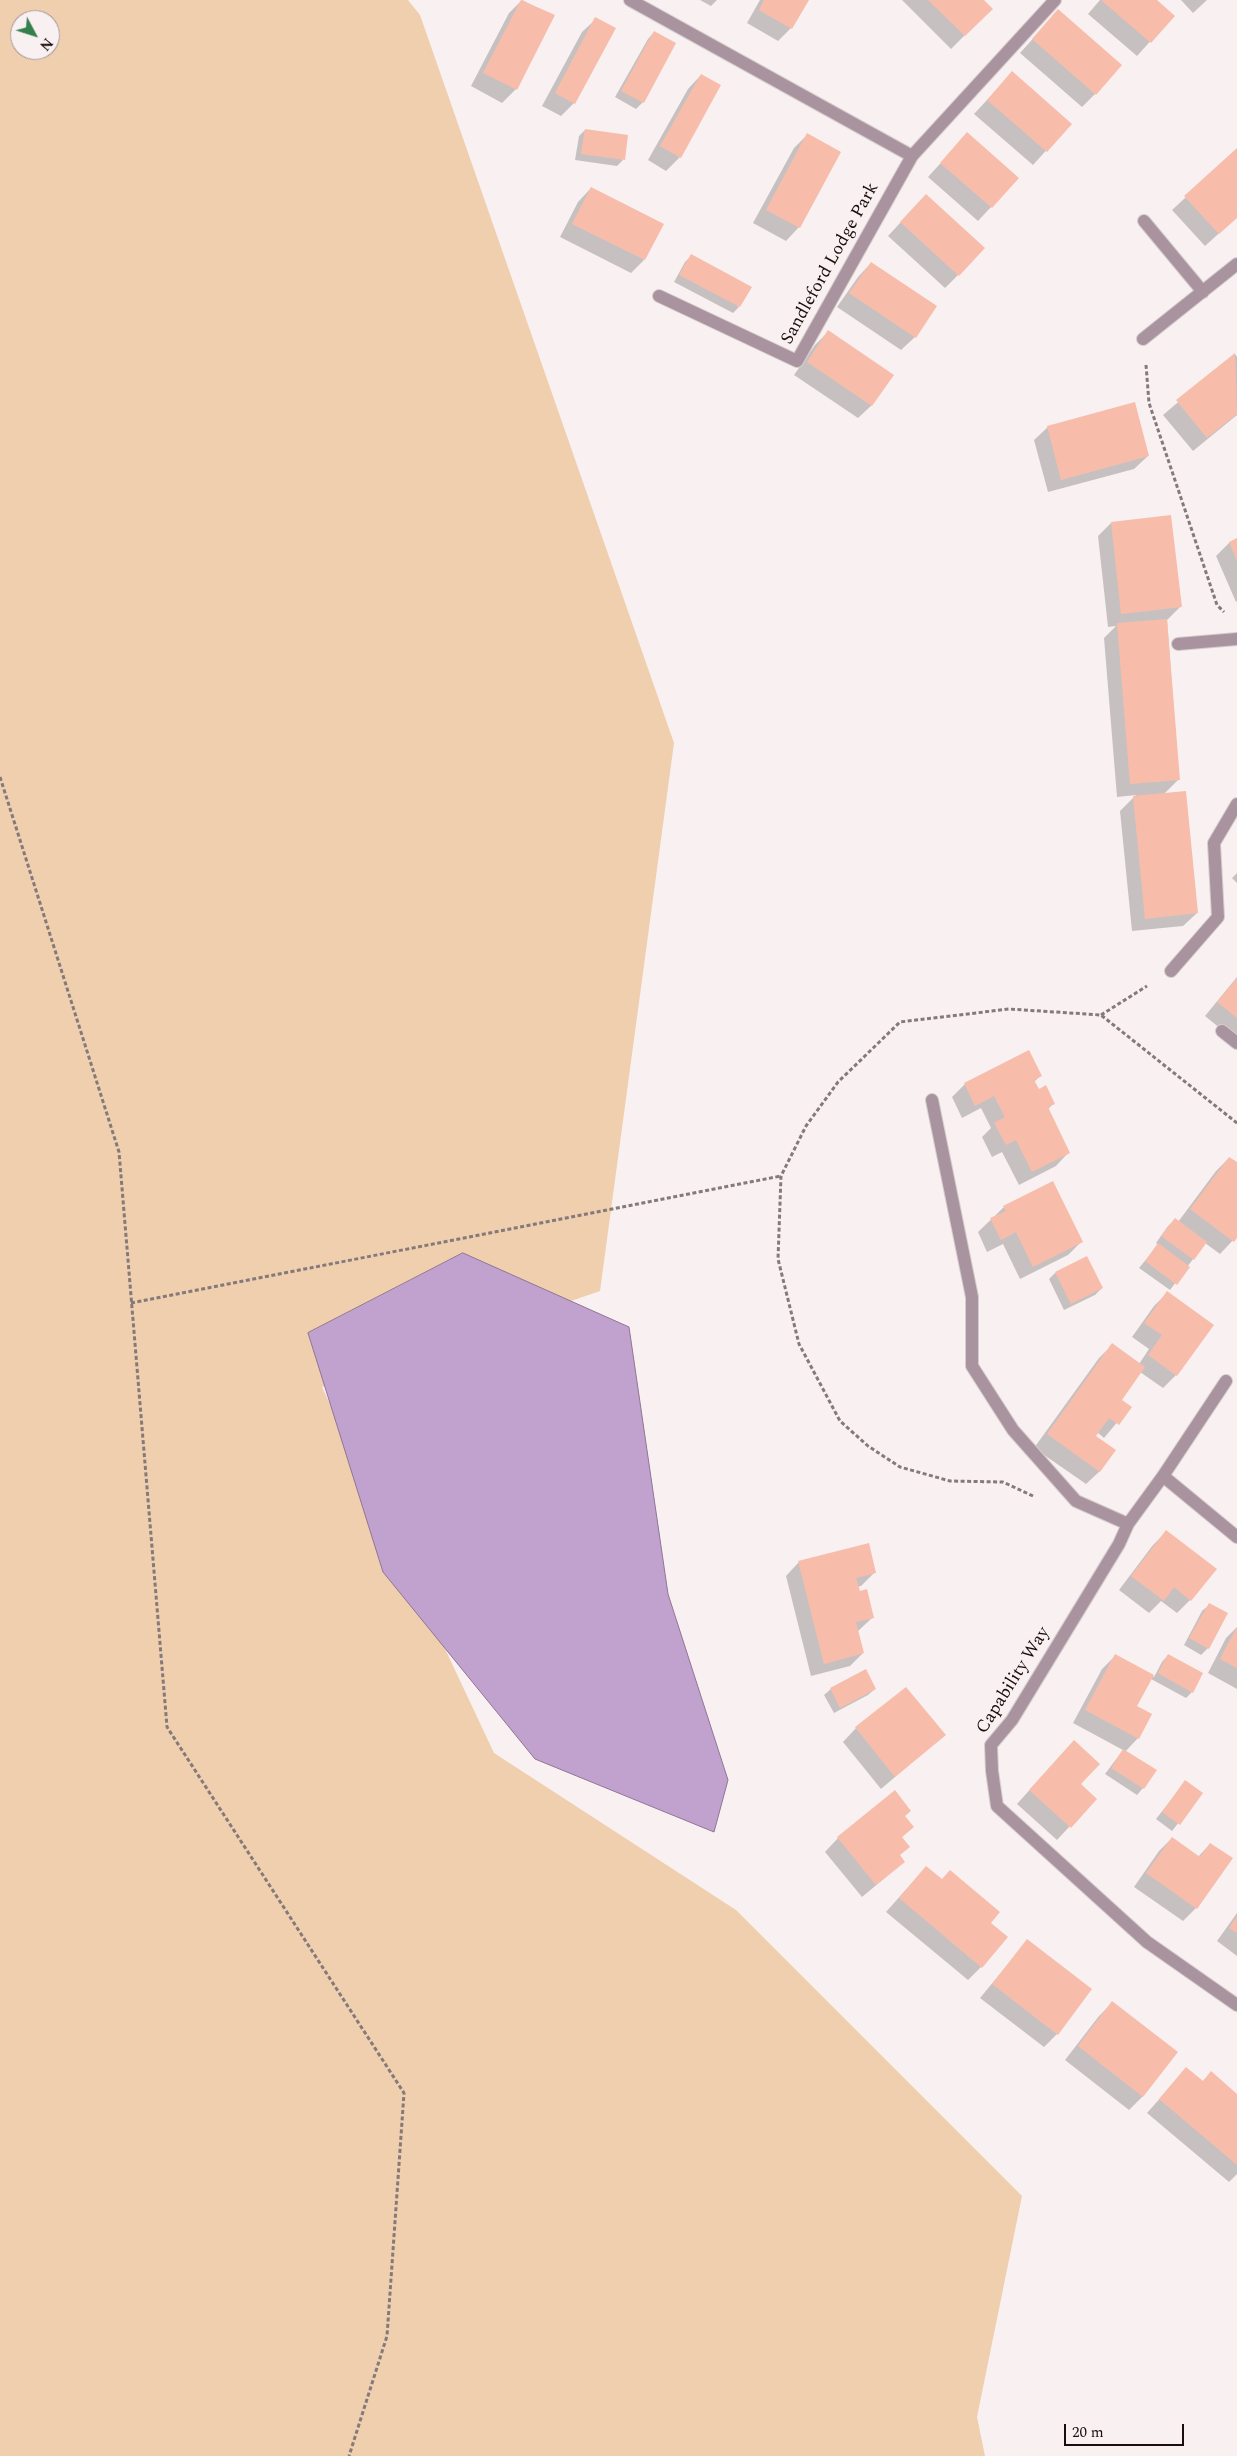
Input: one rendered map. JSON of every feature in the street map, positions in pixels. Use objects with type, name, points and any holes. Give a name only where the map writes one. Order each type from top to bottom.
[{"type":"street","points":[[630,0],[912,156]]},
{"type":"street","name":"Sandleford Lodge Park","points":[[660,296],[797,362],[912,156],[1055,0]]},
{"type":"street","points":[[1144,221],[1203,292]]},
{"type":"street","points":[[1143,338],[1237,264]]},
{"type":"street","points":[[1178,644],[1237,639]]},
{"type":"street","points":[[1171,971],[1218,917],[1214,843],[1237,804]]},
{"type":"street","points":[[1222,1031],[1237,1043]]},
{"type":"street","points":[[932,1100],[972,1297],[972,1366],[1013,1430],[1076,1501],[1128,1524]]},
{"type":"street","name":"Capability Way","points":[[1226,1381],[1163,1476],[1128,1524],[1119,1544],[1020,1707],[991,1745],[992,1771],[997,1806],[1147,1942],[1237,2005]]},
{"type":"street","points":[[1163,1476],[1237,1537]]},
{"type":"path","points":[[1143,338],[1149,403],[1218,605],[1230,618]]},
{"type":"path","points":[[0,776],[119,1152],[167,1727],[404,2093],[387,2336],[349,2456]]},
{"type":"path","points":[[1101,1015],[1171,971]]},
{"type":"path","points":[[1039,1499],[1003,1482],[950,1481],[900,1467],[868,1446],[840,1421],[800,1344],[778,1259],[781,1176],[806,1126],[838,1082],[900,1022],[1009,1009],[1101,1015],[1237,1124]]},
{"type":"path","points":[[131,1303],[781,1176]]},
{"type":"shaded area","points":[[0,0],[408,0],[420,15],[674,743],[600,1291],[322,1387],[494,1753],[736,1910],[1022,2196],[977,2417],[985,2456],[0,2456]]},
{"type":"shaded area","points":[[463,1253],[629,1327],[668,1594],[728,1780],[714,1832],[535,1759],[383,1572],[308,1333]]},
{"type":"building","points":[[521,0],[555,15],[517,90],[483,73]]},
{"type":"building","points":[[764,0],[809,0],[792,29],[759,10]]},
{"type":"building","points":[[928,0],[984,0],[993,9],[965,36]]},
{"type":"building","points":[[1101,0],[1157,0],[1175,16],[1151,43]]},
{"type":"building","points":[[1058,9],[1122,65],[1096,95],[1032,39]]},
{"type":"building","points":[[595,17],[616,28],[575,104],[555,93]]},
{"type":"building","points":[[654,31],[676,43],[644,103],[621,91]]},
{"type":"building","points":[[1012,71],[1072,124],[1047,152],[987,100]]},
{"type":"building","points":[[701,74],[721,85],[681,158],[660,146]]},
{"type":"building","points":[[585,129],[628,135],[625,160],[581,154]]},
{"type":"building","points":[[967,132],[1019,178],[992,208],[940,163]]},
{"type":"building","points":[[807,133],[841,152],[800,228],[766,210]]},
{"type":"building","points":[[1237,148],[1237,218],[1219,234],[1184,196]]},
{"type":"building","points":[[591,187],[664,224],[645,260],[572,224]]},
{"type":"building","points":[[926,194],[985,248],[959,276],[900,222]]},
{"type":"building","points":[[691,254],[752,287],[740,307],[679,275]]},
{"type":"building","points":[[871,262],[937,306],[916,338],[849,293]]},
{"type":"building","points":[[828,330],[894,375],[872,406],[807,362]]},
{"type":"building","points":[[1235,353],[1237,414],[1207,438],[1176,400]]},
{"type":"building","points":[[1135,402],[1149,456],[1061,480],[1047,426]]},
{"type":"building","points":[[1171,515],[1182,607],[1121,614],[1111,522]]},
{"type":"building","points":[[1237,538],[1237,561],[1229,542]]},
{"type":"building","points":[[1167,619],[1180,780],[1130,784],[1117,623]]},
{"type":"building","points":[[1186,791],[1198,913],[1145,919],[1133,796]]},
{"type":"building","points":[[1237,978],[1237,1018],[1217,1002]]},
{"type":"building","points":[[1029,1050],[1042,1076],[1034,1080],[1039,1089],[1046,1085],[1055,1104],[1048,1107],[1070,1153],[1032,1172],[1016,1140],[1006,1145],[994,1123],[1005,1117],[994,1096],[975,1106],[964,1083]]},
{"type":"building","points":[[1229,1157],[1237,1162],[1237,1238],[1234,1242],[1190,1209]]},
{"type":"building","points":[[1053,1181],[1083,1242],[1033,1267],[1016,1232],[1001,1240],[990,1218],[1006,1211],[1003,1206]]},
{"type":"building","points":[[1175,1218],[1207,1242],[1194,1260],[1161,1236]]},
{"type":"building","points":[[1158,1243],[1190,1267],[1177,1285],[1145,1261]]},
{"type":"building","points":[[1087,1256],[1103,1288],[1071,1304],[1055,1272]]},
{"type":"building","points":[[1167,1291],[1214,1325],[1177,1376],[1148,1355],[1162,1335],[1144,1323]]},
{"type":"building","points":[[1112,1343],[1145,1367],[1122,1400],[1132,1407],[1119,1425],[1109,1418],[1096,1436],[1116,1450],[1100,1472],[1047,1434]]},
{"type":"building","points":[[1166,1530],[1217,1569],[1191,1601],[1174,1587],[1164,1601],[1131,1576]]},
{"type":"building","points":[[869,1543],[876,1573],[856,1578],[860,1591],[867,1589],[874,1618],[856,1622],[864,1653],[824,1664],[798,1561]]},
{"type":"building","points":[[1209,1603],[1228,1613],[1209,1649],[1189,1638]]},
{"type":"building","points":[[1237,1627],[1237,1668],[1220,1659]]},
{"type":"building","points":[[1115,1654],[1154,1675],[1137,1706],[1152,1714],[1139,1739],[1085,1710]]},
{"type":"building","points":[[1168,1654],[1203,1673],[1193,1693],[1158,1673]]},
{"type":"building","points":[[866,1669],[876,1689],[840,1708],[830,1688]]},
{"type":"building","points":[[906,1687],[946,1735],[895,1777],[855,1727]]},
{"type":"building","points":[[1074,1740],[1100,1764],[1081,1784],[1097,1799],[1071,1828],[1029,1790]]},
{"type":"building","points":[[1123,1749],[1157,1770],[1144,1789],[1111,1768]]},
{"type":"building","points":[[1185,1780],[1203,1793],[1180,1825],[1162,1812]]},
{"type":"building","points":[[895,1790],[911,1811],[905,1816],[914,1827],[902,1837],[910,1847],[900,1855],[905,1862],[876,1885],[837,1837]]},
{"type":"building","points":[[1172,1837],[1200,1857],[1210,1843],[1233,1858],[1197,1909],[1146,1873]]},
{"type":"building","points":[[926,1866],[942,1879],[950,1870],[1000,1912],[991,1923],[1008,1937],[982,1968],[899,1898]]},
{"type":"building","points":[[1237,1916],[1237,1933],[1229,1928]]},
{"type":"building","points":[[1027,1939],[1092,1989],[1058,2035],[992,1984]]},
{"type":"building","points":[[1112,2001],[1178,2052],[1143,2097],[1078,2046]]},
{"type":"building","points":[[1186,2067],[1203,2081],[1211,2071],[1237,2094],[1237,2165],[1159,2099]]}]
